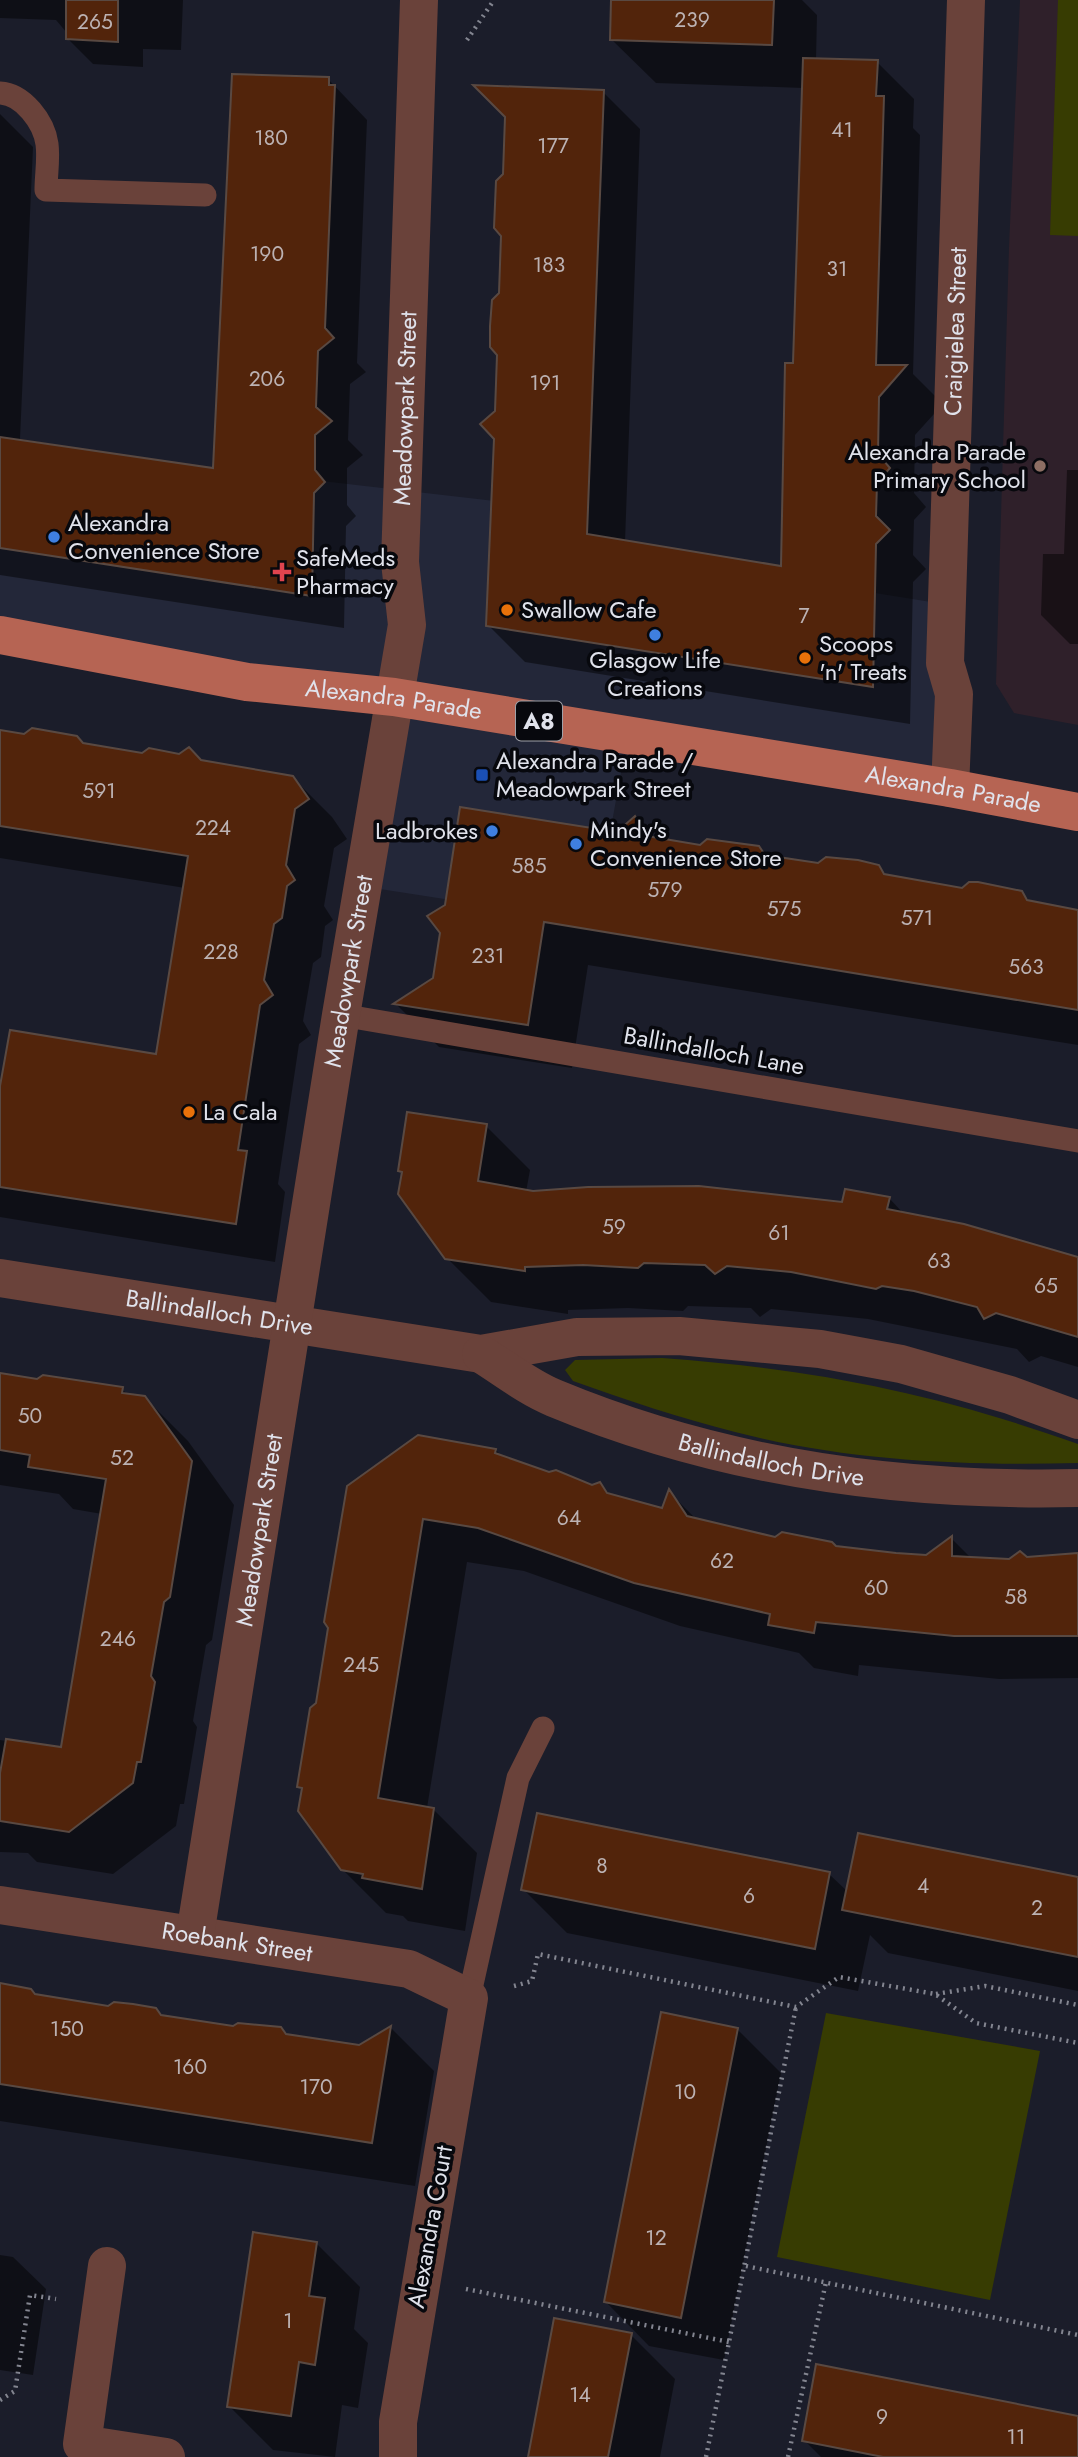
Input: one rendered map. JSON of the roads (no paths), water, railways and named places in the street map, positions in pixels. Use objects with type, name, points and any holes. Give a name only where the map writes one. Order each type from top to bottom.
[{"type":"main road","name":"Alexandra Parade","points":[[0,635],[247,682],[394,697],[950,788],[1078,812]]},
{"type":"street","name":"Meadowpark Street","points":[[195,1935],[341,1015],[407,625],[400,562],[418,0]]},
{"type":"street","name":"Craigielea Street","points":[[950,788],[954,694],[944,663],[966,0]]},
{"type":"street","name":"Ballindalloch Drive","points":[[0,1278],[481,1354],[577,1337],[679,1336],[820,1349],[901,1364],[1010,1395],[1078,1420]]},
{"type":"street","name":"Ballindalloch Drive","points":[[481,1354],[552,1398],[669,1438],[783,1465],[876,1482],[998,1490],[1078,1488]]},
{"type":"street","name":"Roebank Street","points":[[0,1905],[409,1969],[469,1998]]},
{"type":"street","name":"Alexandra Court","points":[[398,2457],[398,2422],[469,1998]]},
{"type":"street","points":[[107,2266],[82,2444],[166,2457]]},
{"type":"lane","points":[[0,93],[11,93],[30,108],[47,142],[46,190],[205,195]]},
{"type":"lane","name":"Ballindalloch Lane","points":[[341,1015],[1078,1140]]},
{"type":"lane","points":[[469,1998],[518,1778],[542,1728]]},
{"type":"place","name":"Alexandra Parade Primary School","points":[[1040,466]]},
{"type":"place","name":"Alexandra Convenience Store","points":[[54,537]]},
{"type":"place","name":"SafeMeds Pharmacy","points":[[282,572]]},
{"type":"place","name":"Swallow Cafe","points":[[507,610]]},
{"type":"place","name":"Glasgow Life Creations","points":[[655,635]]},
{"type":"place","name":"Scoops 'n' Treats","points":[[805,658]]},
{"type":"place","name":"Alexandra Parade / Meadowpark Street","points":[[482,775]]},
{"type":"place","name":"Ladbrokes","points":[[492,831]]},
{"type":"place","name":"Mindy's Convenience Store","points":[[576,844]]},
{"type":"place","name":"La Cala","points":[[189,1112]]}]
